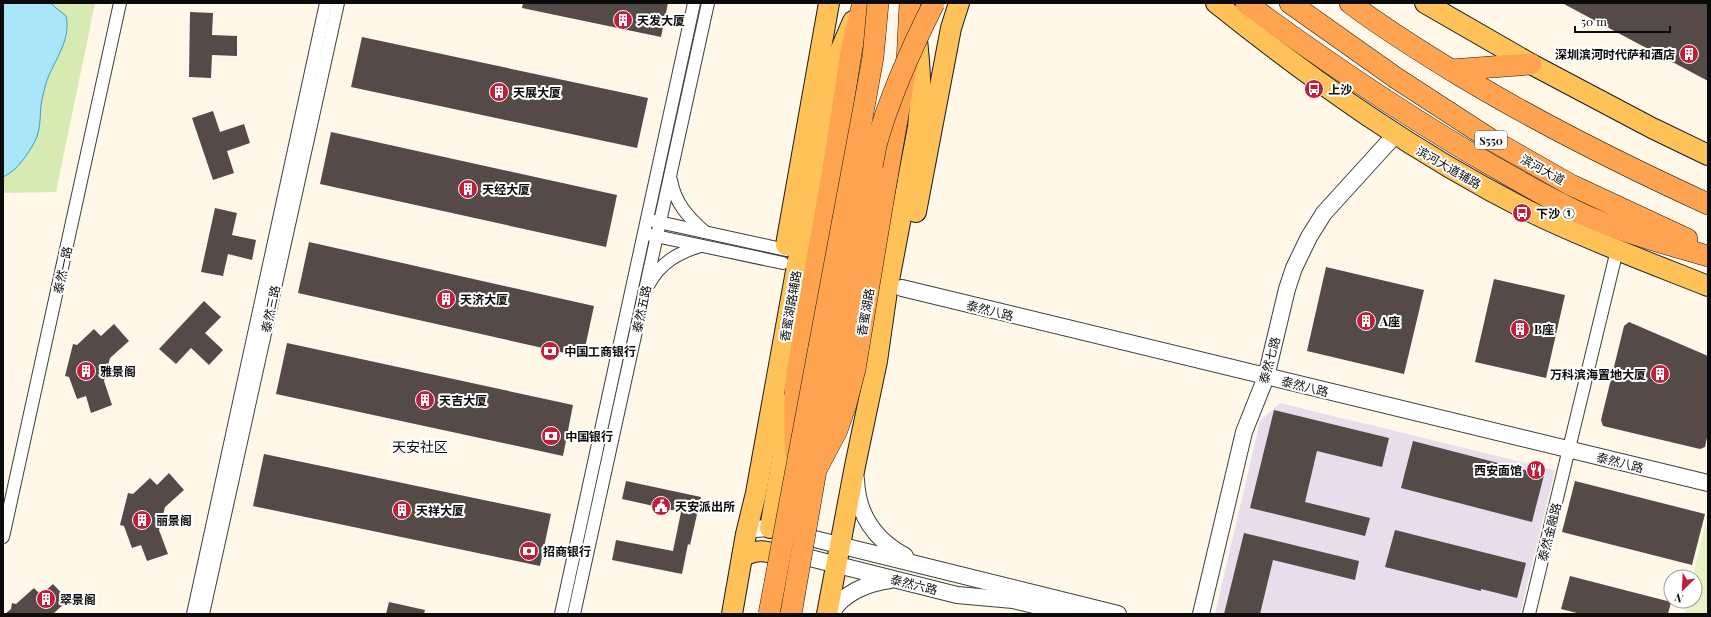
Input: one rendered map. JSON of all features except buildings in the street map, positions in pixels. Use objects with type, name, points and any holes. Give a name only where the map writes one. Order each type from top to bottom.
[{"type":"highway","points":[[796,466],[795,392],[852,47],[862,3]]},
{"type":"highway","points":[[769,614],[864,107],[872,57],[878,3]]},
{"type":"highway","name":"香蜜湖路","points":[[791,614],[816,470],[837,430],[853,376],[888,177],[906,63],[911,3]]},
{"type":"highway","points":[[816,470],[876,145],[883,118],[900,73],[934,3]]},
{"type":"highway","points":[[1246,3],[1341,71],[1457,146],[1549,198],[1594,220],[1633,235],[1708,256]]},
{"type":"highway","name":"滨河大道","points":[[1290,3],[1396,78],[1490,139],[1571,185],[1708,248]]},
{"type":"highway","points":[[1350,3],[1370,18],[1450,70],[1561,133],[1642,174],[1708,204]]},
{"type":"highway","points":[[1450,70],[1531,64]]},
{"type":"main road","points":[[746,534],[744,490],[829,3]]},
{"type":"main road","name":"香蜜湖路辅路","points":[[732,614],[746,534],[756,493],[829,88],[835,63],[844,39],[862,3]]},
{"type":"main road","points":[[827,614],[855,466],[878,361],[887,291],[918,127],[921,99],[921,69],[911,3]]},
{"type":"main road","points":[[878,361],[896,312],[902,288],[951,28],[959,3]]},
{"type":"main road","name":"滨河大道辅路","points":[[1216,3],[1290,62],[1395,135],[1438,161],[1529,210],[1617,250],[1708,286]]},
{"type":"main road","points":[[1425,3],[1531,64],[1652,128],[1708,155]]},
{"type":"main road","points":[[770,528],[783,454],[783,439],[780,422],[786,387],[783,344]]},
{"type":"main road","points":[[742,557],[751,552],[763,550],[775,555],[784,566],[786,574],[779,614]]},
{"type":"street","name":"泰然一路","points":[[3,537],[120,3]]},
{"type":"street","name":"泰然三路","points":[[193,614],[326,3]]},
{"type":"street","name":"泰然三路","points":[[202,614],[338,3]]},
{"type":"street","name":"泰然五路","points":[[561,614],[694,3]]},
{"type":"street","name":"泰然五路","points":[[574,614],[708,3]]},
{"type":"street","name":"泰然七路","points":[[1201,614],[1244,432],[1266,377],[1290,279],[1309,237],[1324,213],[1395,135]]},
{"type":"street","points":[[671,175],[673,189],[684,211],[706,232]]},
{"type":"street","points":[[647,220],[706,232],[784,257]]},
{"type":"street","points":[[644,233],[701,246],[784,257]]},
{"type":"street","points":[[644,294],[652,279],[666,262],[688,250],[701,246]]},
{"type":"street","name":"泰然金融路","points":[[1529,614],[1617,250]]},
{"type":"street","name":"泰然八路","points":[[902,288],[1708,484]]},
{"type":"street","name":"泰然六路","points":[[855,466],[856,492],[864,517],[874,532],[888,546],[903,556],[925,565]]},
{"type":"street","name":"泰然六路","points":[[770,528],[777,544],[788,553],[956,595],[1013,600],[1072,614]]},
{"type":"street","name":"泰然六路","points":[[746,534],[754,529],[770,528],[925,565],[1118,614]]},
{"type":"street","points":[[831,614],[841,601],[852,592],[879,582],[895,580]]},
{"type":"shaded area","points":[[1280,403],[1555,470],[1520,614],[1215,614],[1260,421]]},
{"type":"green space","points":[[3,3],[95,3],[56,192],[3,193]]},
{"type":"green space","points":[[1705,524],[1708,525],[1708,614],[1684,614],[1685,609],[1703,609],[1703,569],[1695,569]]},
{"type":"water","points":[[3,3],[50,3],[66,16],[67,31],[63,46],[45,86],[41,105],[40,126],[35,141],[22,162],[13,171],[3,177]]},
{"type":"place","name":"天发大厦","points":[[623,20]]},
{"type":"place","name":"深圳滨河时代萨和酒店","points":[[1689,54]]},
{"type":"place","name":"上沙","points":[[1314,89]]},
{"type":"place","name":"天展大厦","points":[[499,92]]},
{"type":"place","name":"天经大厦","points":[[468,189]]},
{"type":"place","name":"下沙 ①","points":[[1522,213]]},
{"type":"place","name":"天济大厦","points":[[446,299]]},
{"type":"place","name":"A座","points":[[1366,321]]},
{"type":"place","name":"B座","points":[[1520,329]]},
{"type":"place","name":"中国工商银行","points":[[550,351]]},
{"type":"place","name":"雅景阁","points":[[86,371]]},
{"type":"place","name":"万科滨海置地大厦","points":[[1660,374]]},
{"type":"place","name":"天吉大厦","points":[[425,400]]},
{"type":"place","name":"中国银行","points":[[551,436]]},
{"type":"place","name":"西安面馆","points":[[1536,470]]},
{"type":"place","name":"天安派出所","points":[[661,506]]},
{"type":"place","name":"天祥大厦","points":[[402,510]]},
{"type":"place","name":"丽景阁","points":[[142,520]]},
{"type":"place","name":"招商银行","points":[[529,551]]},
{"type":"place","name":"翠景阁","points":[[46,599]]},
{"type":"district","name":"天安社区","points":[[420,446]]}]
